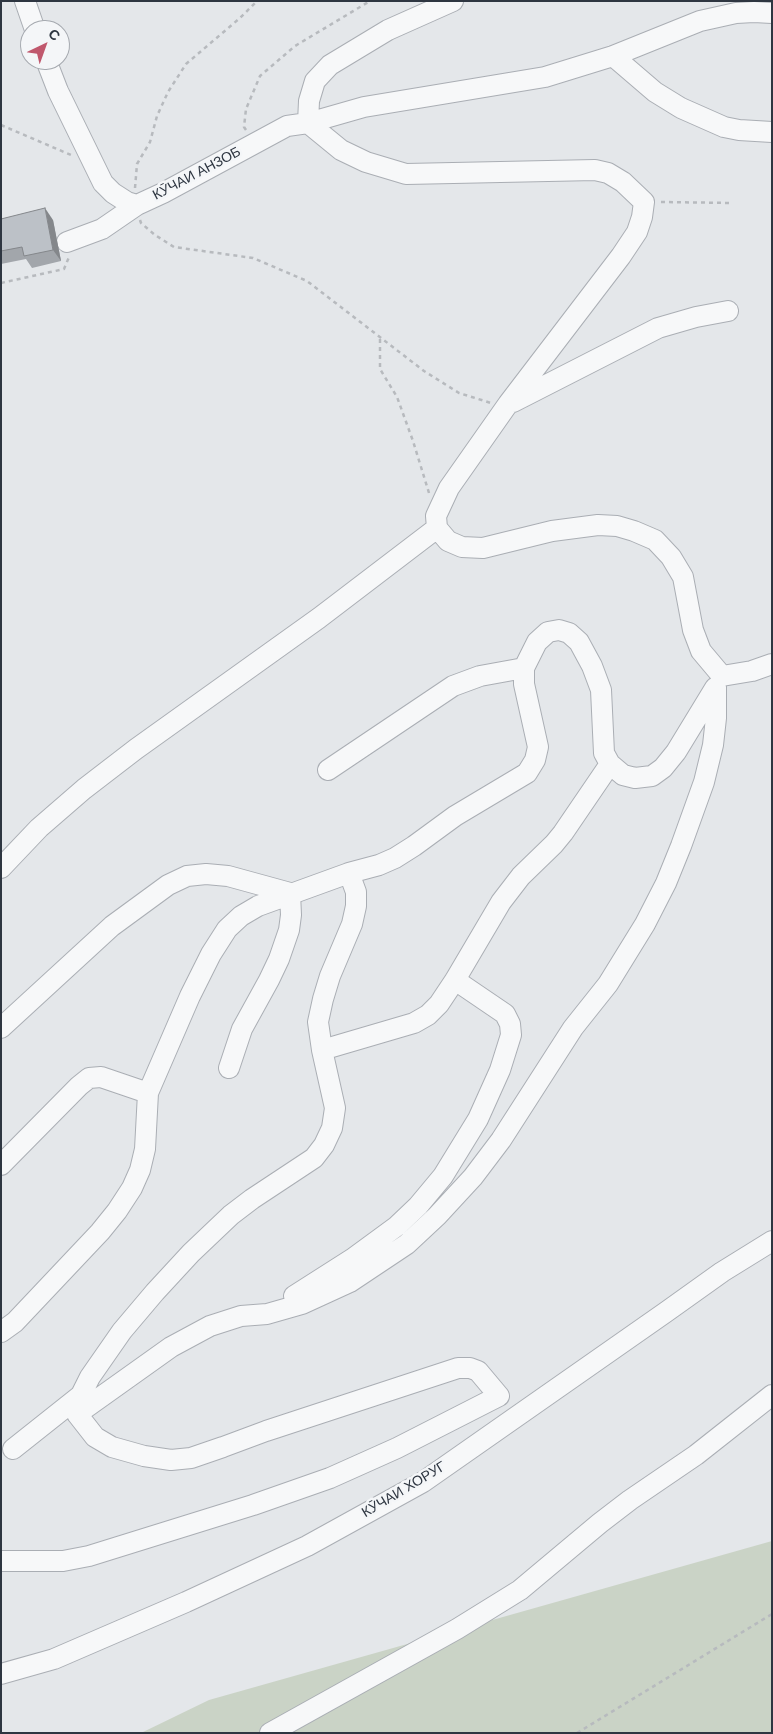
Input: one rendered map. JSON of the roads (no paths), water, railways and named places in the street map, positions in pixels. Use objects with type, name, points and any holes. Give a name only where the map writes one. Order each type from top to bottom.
[{"type":"street","points":[[25,1],[32,20]]},
{"type":"street","points":[[1,868],[39,828],[84,789],[136,749],[319,618],[437,522],[453,481],[508,404],[621,256],[637,232],[644,202],[623,182],[608,173],[595,170],[406,174],[366,162],[341,150],[308,123],[309,101],[315,81],[330,65],[388,30],[453,1]]},
{"type":"street","name":"КӮЧАИ АНЗОБ","points":[[50,70],[58,91],[103,183],[126,202],[137,205],[287,126],[308,123],[364,107],[545,77],[613,56],[700,21],[736,13],[772,13]]},
{"type":"street","points":[[613,56],[655,92],[681,108],[724,127],[772,132]]},
{"type":"street","points":[[73,240],[102,229],[137,205]]},
{"type":"street","points":[[508,404],[658,328],[696,317],[728,312]]},
{"type":"street","points":[[77,1414],[171,1347],[210,1326],[240,1316],[267,1314],[302,1304],[350,1282],[407,1244],[437,1216],[473,1177],[501,1140],[573,1028],[608,984],[626,956],[666,883],[681,846],[704,782],[712,745],[719,682],[701,651],[693,630],[683,577],[672,557],[655,540],[617,526],[598,525],[552,532],[483,548],[462,547],[448,541],[437,522]]},
{"type":"street","points":[[1,1332],[15,1322],[100,1232],[132,1188],[140,1170],[145,1149],[148,1093],[190,996],[211,954],[227,930],[241,916],[258,906],[290,893],[379,865],[395,858],[455,816],[527,773],[535,760],[538,747],[524,684],[524,668],[537,642],[548,632],[559,630],[569,633],[579,642],[592,666],[601,690],[604,753],[610,764],[623,775],[635,778],[652,776],[663,768],[676,752],[719,682],[772,664]]},
{"type":"street","points":[[328,770],[453,686],[480,676],[524,668]]},
{"type":"street","points":[[322,1050],[414,1023],[434,1010],[455,980],[501,902],[521,876],[563,834],[610,764]]},
{"type":"street","points":[[349,873],[356,892],[356,906],[352,924],[330,976],[318,1022],[322,1050],[335,1108],[332,1128],[324,1145],[314,1158],[231,1215],[191,1253],[122,1331],[90,1377],[81,1395],[77,1414],[95,1437],[112,1447],[144,1456],[171,1460],[190,1458],[458,1368],[470,1368],[478,1371],[516,1418]]},
{"type":"street","points":[[1,1028],[112,926],[168,885],[187,876],[206,874],[228,876],[290,893]]},
{"type":"street","points":[[229,1068],[242,1029],[269,980],[289,930],[291,915],[290,893]]},
{"type":"street","points":[[267,1314],[352,1260],[397,1226],[418,1206],[443,1176],[478,1119],[500,1070],[511,1035],[510,1024],[506,1014],[455,980]]},
{"type":"street","points":[[1,1165],[89,1078],[101,1077],[148,1093]]},
{"type":"street","name":"КӮЧАИ ХОРУГ","points":[[1,1674],[54,1659],[307,1546],[423,1482],[722,1272],[772,1240]]},
{"type":"street","points":[[13,1449],[81,1395]]},
{"type":"street","points":[[270,1733],[457,1628],[520,1590],[600,1523],[696,1455],[772,1395]]},
{"type":"street","points":[[1,1561],[63,1560],[89,1556],[253,1505],[330,1478],[397,1448],[500,1396]]}]
